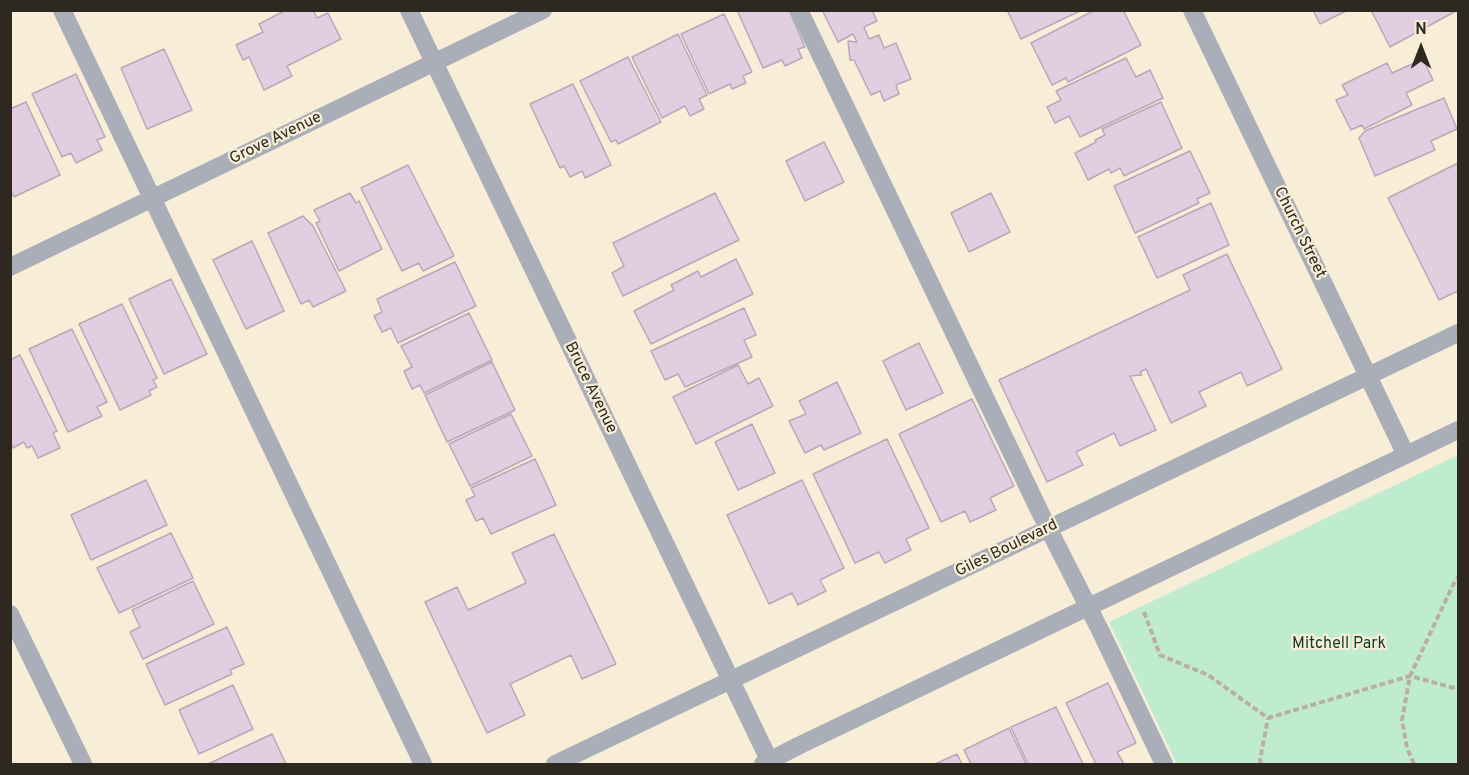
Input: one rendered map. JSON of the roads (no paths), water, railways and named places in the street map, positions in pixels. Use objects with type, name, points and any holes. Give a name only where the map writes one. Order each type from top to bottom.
[{"type":"street","points":[[62,10],[423,765]]},
{"type":"street","name":"Bruce Avenue","points":[[409,10],[731,681],[768,763]]},
{"type":"street","name":"Grove Avenue","points":[[10,267],[543,10]]},
{"type":"street","points":[[799,10],[1164,765]]},
{"type":"street","name":"Church Street","points":[[1192,10],[1406,455]]},
{"type":"street","name":"Giles Boulevard","points":[[555,765],[1458,333]]},
{"type":"street","points":[[768,763],[798,746],[1458,430]]},
{"type":"street","points":[[10,614],[83,765]]},
{"type":"park label","name":"Mitchell Park","points":[[1339,645]]}]
